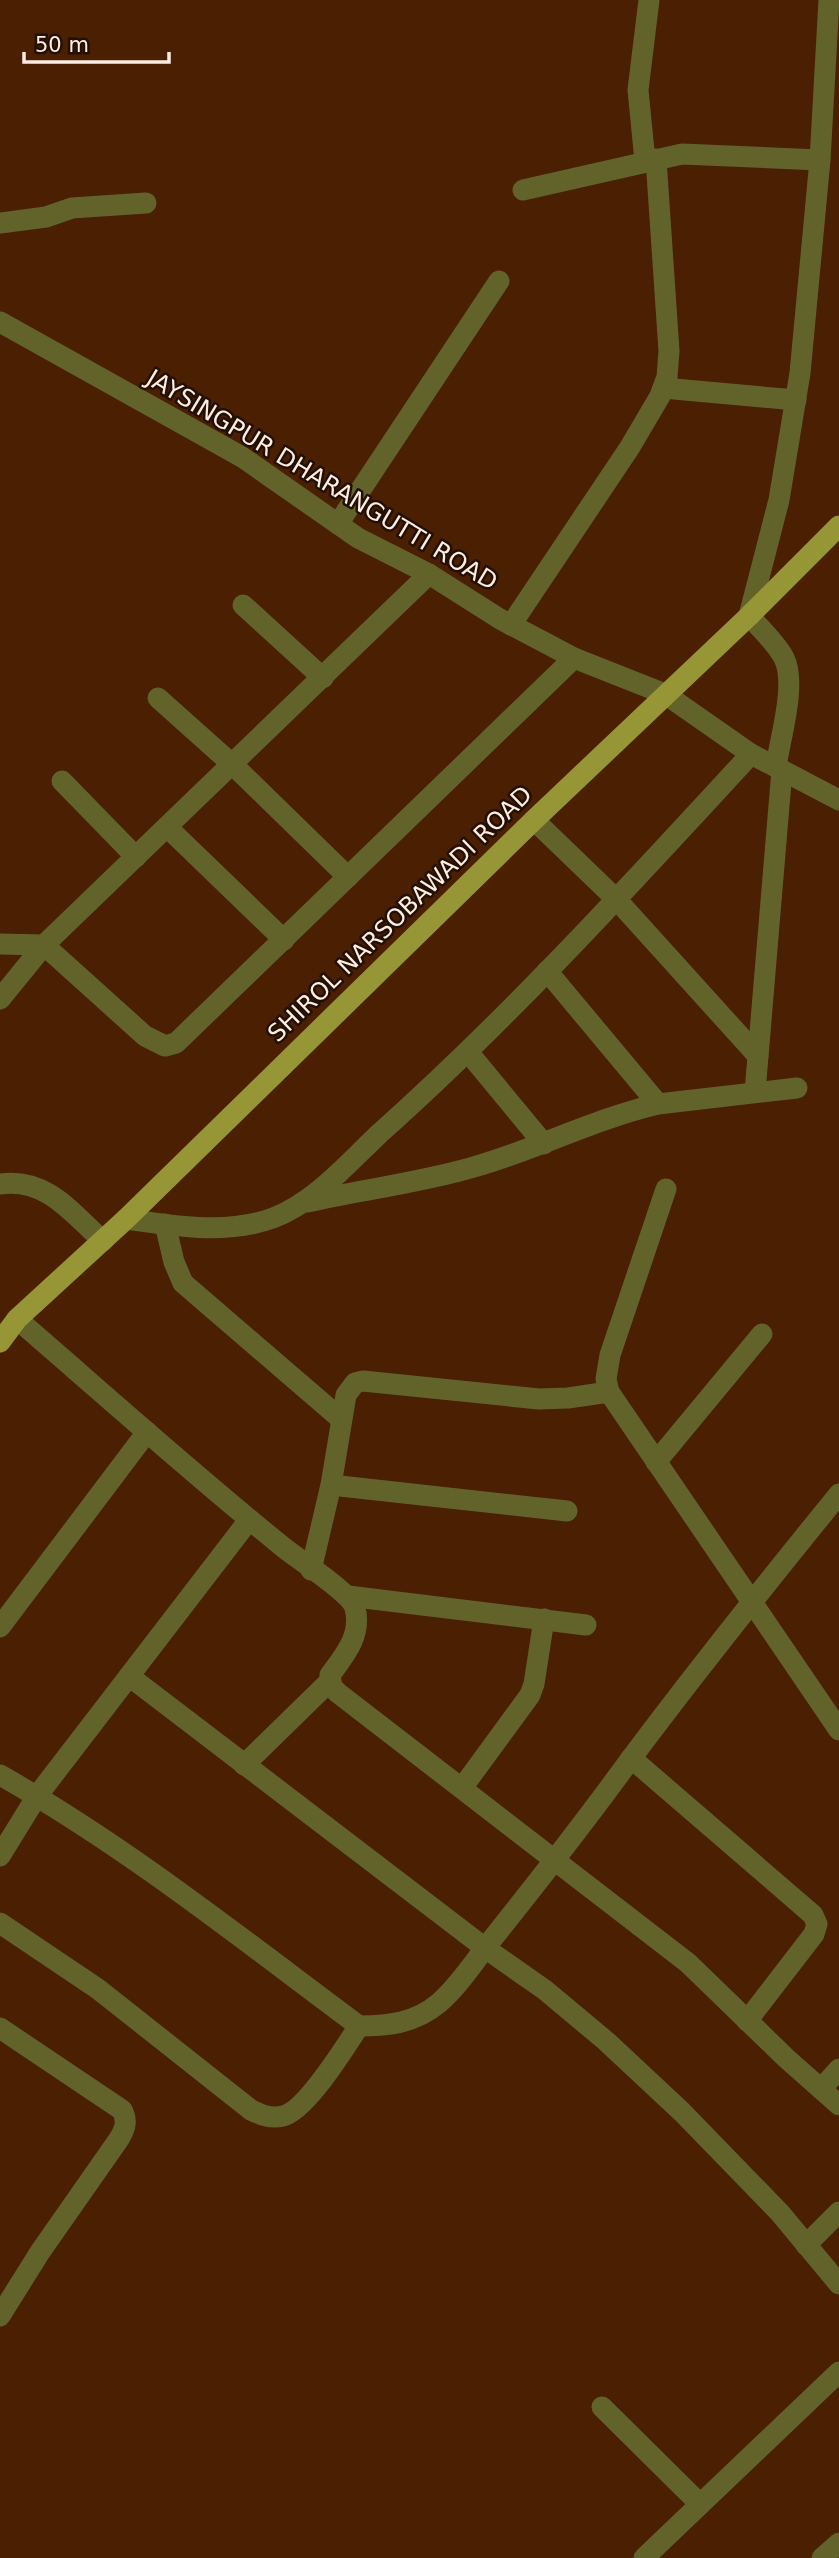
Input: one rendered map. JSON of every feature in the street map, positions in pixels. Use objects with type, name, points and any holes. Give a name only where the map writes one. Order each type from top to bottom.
[{"type":"main road","name":"SHIROL NARSOBAWADI ROAD","points":[[0,1342],[17,1320],[127,1219],[839,526]]},
{"type":"street","points":[[512,625],[630,447],[667,377],[669,351],[650,160],[638,90],[649,0]]},
{"type":"street","points":[[755,1092],[779,768],[789,684],[788,669],[779,650],[749,616],[779,500],[796,400],[820,160],[828,0]]},
{"type":"street","points":[[523,190],[682,154],[820,160]]},
{"type":"street","points":[[0,223],[46,217],[72,208],[146,203]]},
{"type":"street","points":[[338,524],[499,281]]},
{"type":"street","name":"JAYSINGPUR DHARANGUTTI ROAD","points":[[0,322],[242,457],[358,538],[429,574],[512,625],[574,658],[665,694],[751,754],[839,800]]},
{"type":"street","points":[[663,388],[796,400]]},
{"type":"street","points":[[0,999],[44,945],[429,574]]},
{"type":"street","points":[[243,605],[323,678]]},
{"type":"street","points":[[0,944],[44,945],[145,1036],[165,1046],[176,1043],[574,658]]},
{"type":"street","points":[[158,698],[233,765],[348,877]]},
{"type":"street","points":[[127,1219],[165,1224],[244,1227],[276,1217],[304,1202],[468,1052],[617,900],[751,754]]},
{"type":"street","points":[[62,781],[136,857]]},
{"type":"street","points":[[534,820],[617,900],[758,1056]]},
{"type":"street","points":[[167,827],[284,940]]},
{"type":"street","points":[[547,971],[658,1104]]},
{"type":"street","points":[[468,1052],[544,1144]]},
{"type":"street","points":[[304,1202],[460,1171],[658,1104],[797,1088]]},
{"type":"street","points":[[0,1184],[26,1183],[42,1188],[103,1241]]},
{"type":"street","points":[[666,1189],[610,1355],[606,1379],[610,1392],[839,1730]]},
{"type":"street","points":[[165,1224],[173,1262],[183,1283],[341,1419]]},
{"type":"street","points":[[17,1320],[250,1520],[311,1570],[348,1596],[355,1608],[355,1638],[330,1675],[330,1681],[338,1693],[688,1963],[839,2105]]},
{"type":"street","points":[[656,1462],[762,1334]]},
{"type":"street","points":[[311,1570],[331,1485],[341,1419],[350,1388],[363,1381],[539,1399],[610,1392]]},
{"type":"street","points":[[0,1627],[147,1432]]},
{"type":"street","points":[[331,1485],[567,1511]]},
{"type":"street","points":[[0,1775],[144,1866],[359,2026],[392,2026],[418,2018],[440,2002],[556,1860],[751,1602],[839,1494]]},
{"type":"street","points":[[0,1856],[37,1796],[250,1520]]},
{"type":"street","points":[[348,1596],[586,1625]]},
{"type":"street","points":[[462,1788],[530,1695],[544,1619]]},
{"type":"street","points":[[129,1676],[555,1999],[606,2041],[682,2112],[780,2213],[839,2284]]},
{"type":"street","points":[[244,1765],[330,1681]]},
{"type":"street","points":[[631,1758],[813,1915],[817,1924],[814,1934],[747,2021]]},
{"type":"street","points":[[0,1923],[98,1989],[251,2110],[265,2117],[284,2116],[295,2110],[314,2090],[359,2026]]},
{"type":"street","points":[[0,2028],[122,2110],[126,2117],[125,2129],[119,2139],[47,2242],[6,2292],[0,2316]]},
{"type":"street","points":[[821,2089],[839,2070]]},
{"type":"street","points":[[806,2245],[839,2212]]},
{"type":"street","points":[[644,2558],[839,2372]]},
{"type":"street","points":[[602,2407],[701,2504]]},
{"type":"street","points":[[822,2558],[839,2543]]}]
